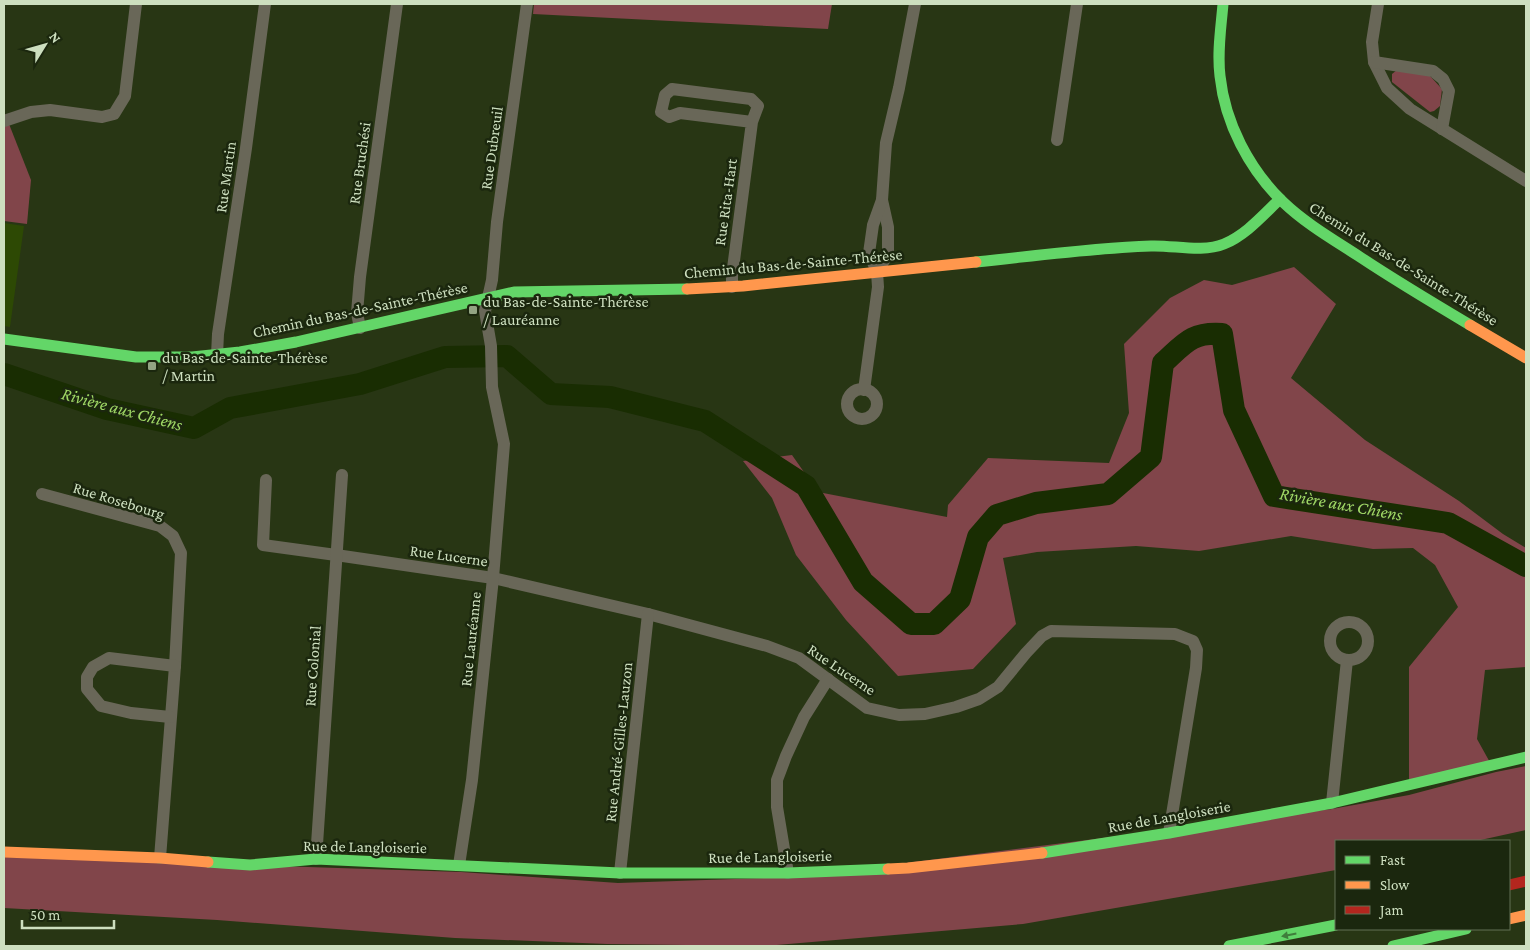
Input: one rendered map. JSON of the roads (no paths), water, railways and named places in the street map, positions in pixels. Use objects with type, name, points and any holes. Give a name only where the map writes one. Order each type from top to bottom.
[{"type":"main road","points":[[1223,4],[1219,65],[1222,93],[1227,111],[1238,140],[1249,159],[1280,199]]},
{"type":"main road","name":"Chemin du Bas-de-Sainte-Thérèse","points":[[4,339],[148,358],[182,358],[217,355],[279,345],[514,292],[732,287],[1126,247],[1213,247],[1227,243],[1240,236],[1280,199],[1303,219],[1353,253],[1526,358]]},
{"type":"main road","name":"Rue de Langloiserie","points":[[4,852],[160,858],[250,865],[316,859],[620,873],[788,873],[908,868],[1035,854],[1169,833],[1332,803],[1526,757]]},
{"type":"main road","points":[[1510,885],[1526,881]]},
{"type":"main road","points":[[1510,919],[1526,914]]},
{"type":"main road","points":[[1229,946],[1335,925]]},
{"type":"main road","points":[[1393,946],[1462,930]]},
{"type":"street","points":[[4,121],[31,112],[50,110],[102,117],[114,114],[125,96],[136,4]]},
{"type":"street","name":"Rue Martin","points":[[217,355],[218,334],[265,4]]},
{"type":"street","name":"Rue Bruchési","points":[[360,328],[357,313],[360,277],[397,4]]},
{"type":"street","name":"Rue Dubreuil","points":[[488,298],[492,280],[497,222],[527,4]]},
{"type":"street","points":[[878,272],[869,253],[873,225],[882,200],[886,143],[915,4]]},
{"type":"street","points":[[1057,140],[1077,4]]},
{"type":"street","points":[[1378,4],[1372,42],[1374,62],[1387,88],[1410,109],[1526,181]]},
{"type":"street","points":[[1374,62],[1433,71],[1443,80],[1449,91],[1442,129]]},
{"type":"street","name":"Rue Rita-Hart","points":[[732,287],[752,122],[758,106],[751,99],[672,89],[665,95],[661,112],[669,117],[680,113],[752,122]]},
{"type":"street","points":[[864,390],[878,288],[878,272],[888,254],[888,227],[882,200]]},
{"type":"street","name":"Rue Lauréanne","points":[[459,865],[472,780],[493,578],[504,444],[492,387],[491,346],[485,311],[488,298]]},
{"type":"street","name":"Rue Colonial","points":[[316,859],[342,475]]},
{"type":"street","name":"Rue Lucerne","points":[[266,480],[263,545],[493,578],[648,614],[767,646],[799,658],[868,708],[899,715],[924,714],[956,707],[979,699],[998,687],[1042,636],[1051,631],[1175,634],[1193,640],[1197,650],[1196,668],[1169,833]]},
{"type":"street","name":"Rue Rosebourg","points":[[42,494],[160,526],[173,536],[181,553],[175,666],[160,858]]},
{"type":"street","name":"Rue André-Gilles-Lauzon","points":[[620,873],[648,614]]},
{"type":"street","points":[[170,717],[131,713],[101,706],[87,689],[87,676],[93,667],[110,658],[175,666]]},
{"type":"street","points":[[1332,803],[1346,660]]},
{"type":"street","points":[[788,873],[777,807],[777,780],[804,716],[828,679]]},
{"type":"waterway","name":"Rivière aux Chiens","points":[[4,374],[107,409],[194,428],[230,408],[360,384],[445,357],[507,356],[551,394],[610,397],[705,421],[806,486],[863,582],[911,624],[934,624],[960,599],[978,537],[997,515],[1036,503],[1108,494],[1151,457],[1163,363],[1189,340],[1203,335],[1222,334],[1234,410],[1274,496],[1448,523],[1526,566]]},
{"type":"place","name":"du Bas-de-Sainte-Thérèse / Lauréanne","points":[[473,310]]},
{"type":"place","name":"du Bas-de-Sainte-Thérèse / Martin","points":[[152,366]]}]
